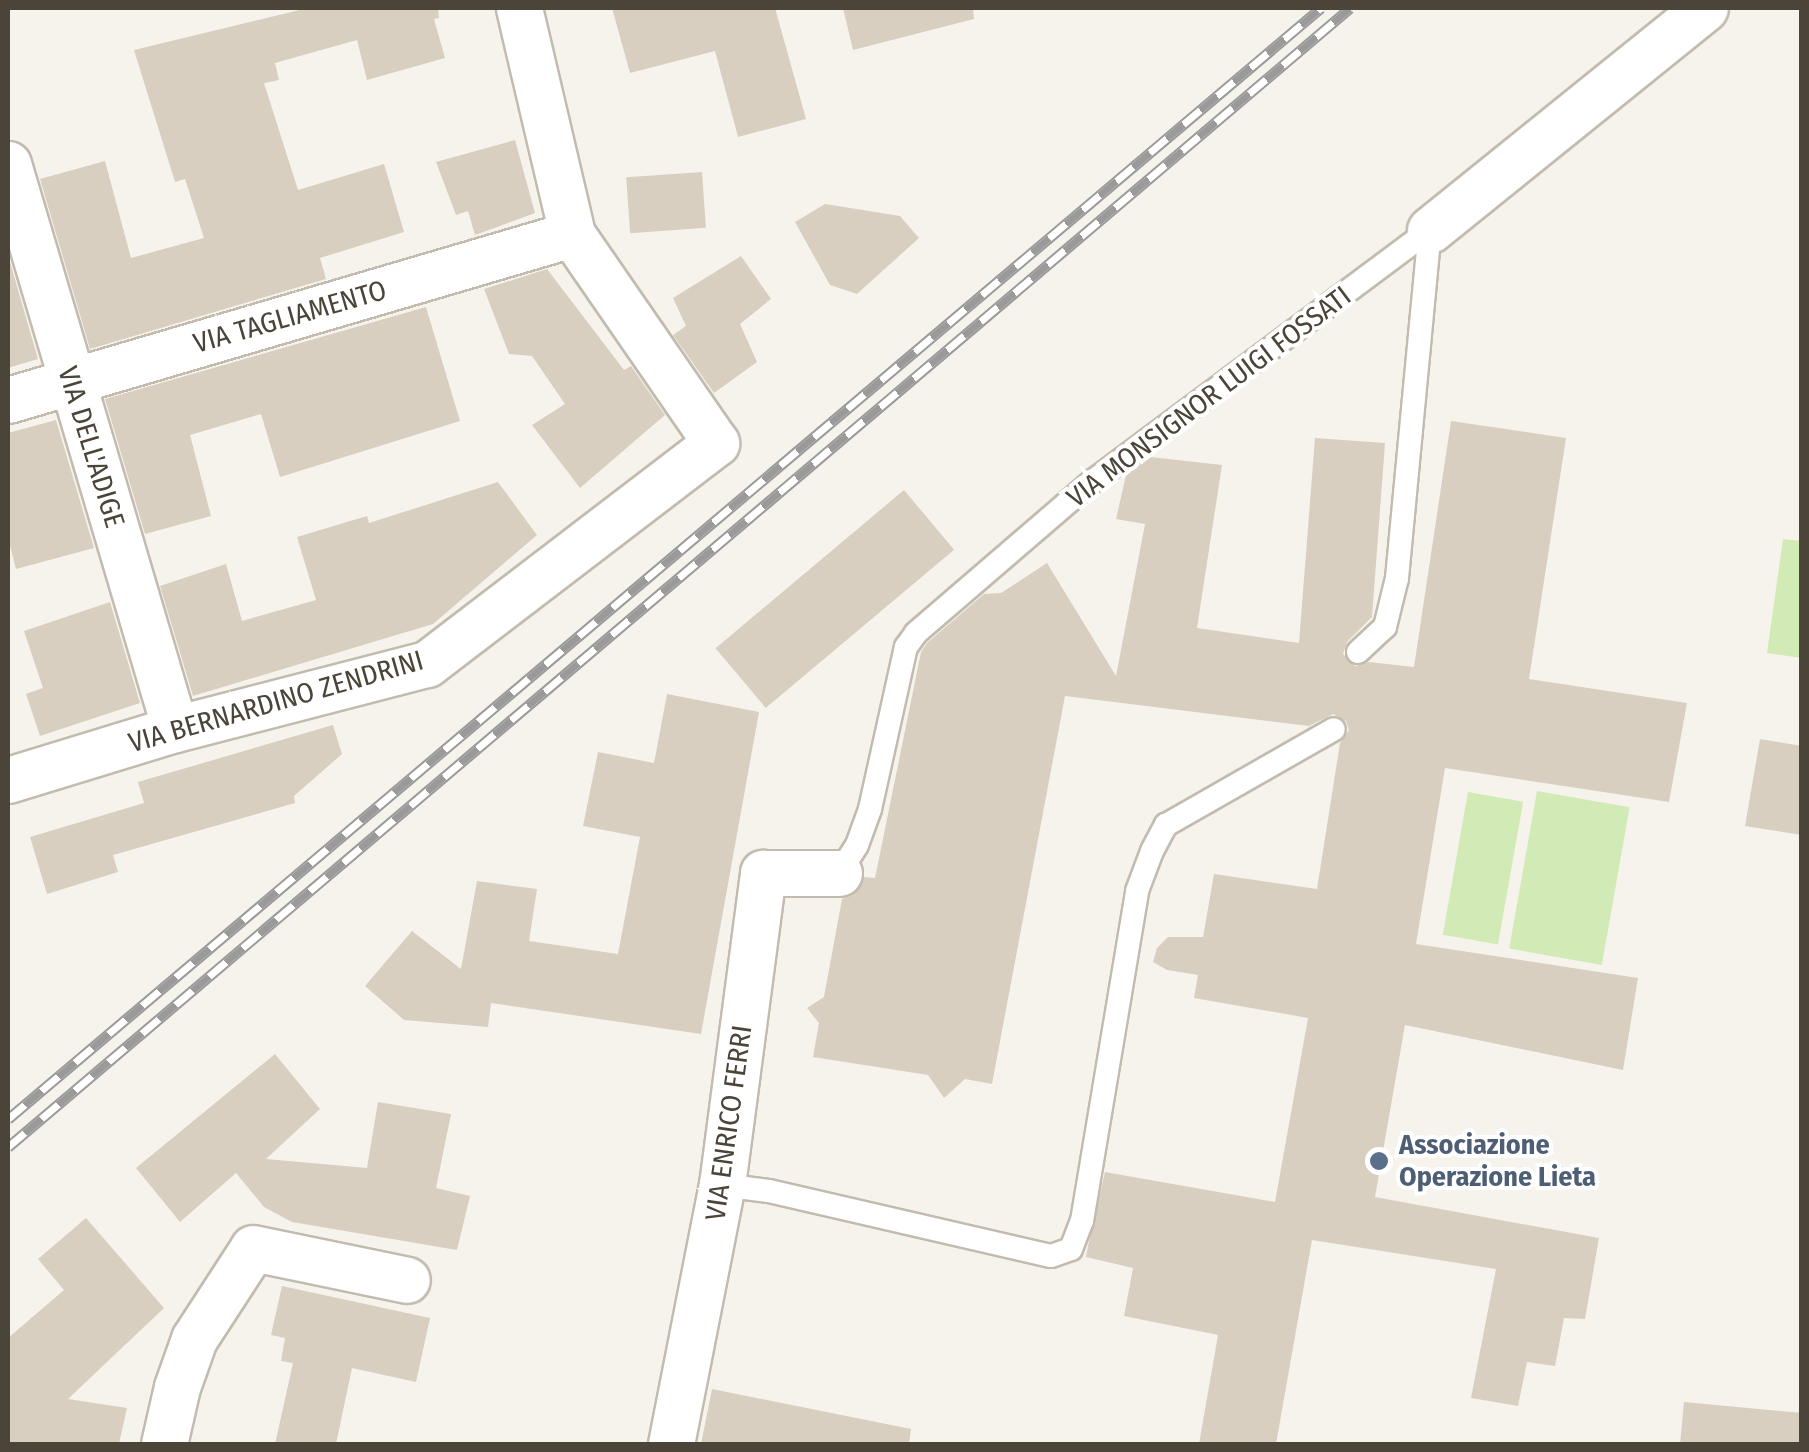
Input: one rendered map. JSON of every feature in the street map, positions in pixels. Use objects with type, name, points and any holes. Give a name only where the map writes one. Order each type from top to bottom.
[{"type":"street","points":[[519,8],[572,234]]},
{"type":"street","name":"VIA MONSIGNOR LUIGI FOSSATI","points":[[1430,230],[1706,8]]},
{"type":"street","name":"VIA DELL'ADIGE","points":[[8,164],[175,730]]},
{"type":"street","name":"VIA TAGLIAMENTO","points":[[8,400],[572,234]]},
{"type":"street","name":"VIA BERNARDINO ZENDRINI","points":[[8,780],[175,730],[427,664],[716,442],[572,234]]},
{"type":"street","name":"VIA ENRICO FERRI","points":[[671,1444],[722,1185],[764,873],[838,873]]},
{"type":"street","points":[[164,1444],[176,1387],[194,1339],[254,1248],[408,1280]]},
{"type":"lane","points":[[1358,652],[1385,626],[1397,578],[1430,230]]},
{"type":"lane","name":"VIA MONSIGNOR LUIGI FOSSATI","points":[[838,873],[857,844],[870,809],[906,646],[916,632],[1094,480],[1430,230]]},
{"type":"lane","points":[[722,1185],[769,1191],[1051,1256],[1071,1249],[1082,1221],[1136,891],[1152,851],[1166,825],[1334,729]]},
{"type":"green space","points":[[1783,539],[1801,541],[1801,658],[1767,653]]},
{"type":"green space","points":[[1537,791],[1630,807],[1602,965],[1509,949]]},
{"type":"green space","points":[[1468,792],[1523,802],[1498,945],[1443,935]]},
{"type":"building","points":[[308,8],[438,8],[439,18],[434,19],[445,58],[367,80],[357,40],[275,63],[279,80],[264,83],[298,190],[384,164],[404,232],[320,258],[326,279],[90,349],[40,179],[105,161],[131,258],[204,238],[185,179],[175,182],[134,50]]},
{"type":"building","points":[[612,8],[775,8],[806,119],[738,137],[715,51],[630,73]]},
{"type":"building","points":[[843,8],[973,8],[974,19],[853,50]]},
{"type":"building","points":[[515,140],[535,213],[475,235],[468,211],[456,215],[436,162]]},
{"type":"building","points":[[702,172],[706,228],[630,233],[626,177]]},
{"type":"building","points":[[825,204],[900,216],[919,238],[857,294],[830,285],[795,222]]},
{"type":"building","points":[[8,255],[38,359],[8,368]]},
{"type":"building","points":[[741,256],[771,299],[740,324],[757,362],[714,393],[673,335],[686,326],[673,298]]},
{"type":"building","points":[[547,269],[624,370],[631,366],[665,415],[580,488],[532,425],[565,404],[532,356],[509,354],[484,289]]},
{"type":"building","points":[[426,307],[460,421],[280,477],[261,414],[190,435],[211,516],[145,534],[105,399]]},
{"type":"building","points":[[56,420],[94,548],[16,569],[8,538],[8,433]]},
{"type":"building","points":[[1451,421],[1566,438],[1529,679],[1687,703],[1669,802],[1445,768],[1416,944],[1638,978],[1623,1070],[1405,1025],[1375,1197],[1599,1238],[1585,1319],[1564,1318],[1555,1366],[1527,1362],[1518,1406],[1471,1398],[1496,1269],[1312,1240],[1276,1444],[1199,1444],[1218,1335],[1124,1316],[1133,1268],[1086,1257],[1088,1246],[1105,1172],[1275,1202],[1308,1018],[1194,998],[1198,975],[1167,970],[1153,962],[1157,948],[1168,937],[1203,937],[1214,874],[1317,889],[1340,743],[1349,730],[1346,721],[1333,714],[1309,726],[1065,696],[992,1084],[965,1079],[944,1098],[928,1075],[813,1057],[819,1023],[807,1008],[824,997],[842,899],[853,895],[864,877],[875,878],[921,652],[927,643],[984,594],[1001,593],[1047,563],[1116,676],[1145,524],[1116,519],[1126,475],[1150,457],[1222,465],[1197,628],[1299,643],[1315,438],[1385,443],[1372,617],[1347,642],[1343,654],[1355,666],[1369,662],[1414,667]]},
{"type":"building","points":[[498,482],[537,535],[433,624],[193,696],[160,586],[226,564],[242,621],[316,600],[297,537],[367,516],[369,523]]},
{"type":"building","points":[[904,490],[954,550],[766,708],[716,648]]},
{"type":"building","points":[[110,602],[140,703],[40,736],[26,694],[43,688],[24,631]]},
{"type":"building","points":[[667,694],[759,712],[701,1034],[491,1003],[488,1027],[404,1020],[365,986],[412,931],[461,969],[477,881],[537,889],[529,941],[618,954],[640,837],[583,826],[598,752],[654,763]]},
{"type":"building","points":[[333,725],[342,754],[294,796],[295,803],[113,855],[118,872],[47,894],[30,837],[144,803],[138,782]]},
{"type":"building","points":[[1760,739],[1802,746],[1802,835],[1745,826]]},
{"type":"building","points":[[275,1054],[320,1109],[266,1159],[367,1168],[378,1102],[451,1114],[436,1188],[470,1196],[457,1250],[292,1222],[264,1207],[236,1173],[180,1222],[136,1168]]},
{"type":"building","points":[[86,1218],[164,1308],[68,1399],[127,1408],[119,1444],[8,1444],[8,1338],[64,1290],[38,1259]]},
{"type":"building","points":[[282,1286],[430,1318],[416,1382],[352,1368],[336,1444],[275,1444],[293,1363],[281,1361],[285,1338],[271,1335]]},
{"type":"building","points":[[712,1389],[911,1429],[909,1444],[701,1444]]},
{"type":"building","points":[[1684,1402],[1802,1413],[1802,1444],[1680,1444]]},
{"type":"railway","points":[[8,1119],[1321,8]]},
{"type":"railway","points":[[8,1147],[1350,8]]},
{"type":"place","name":"Associazione Operazione Lieta","points":[[1379,1161]]}]
